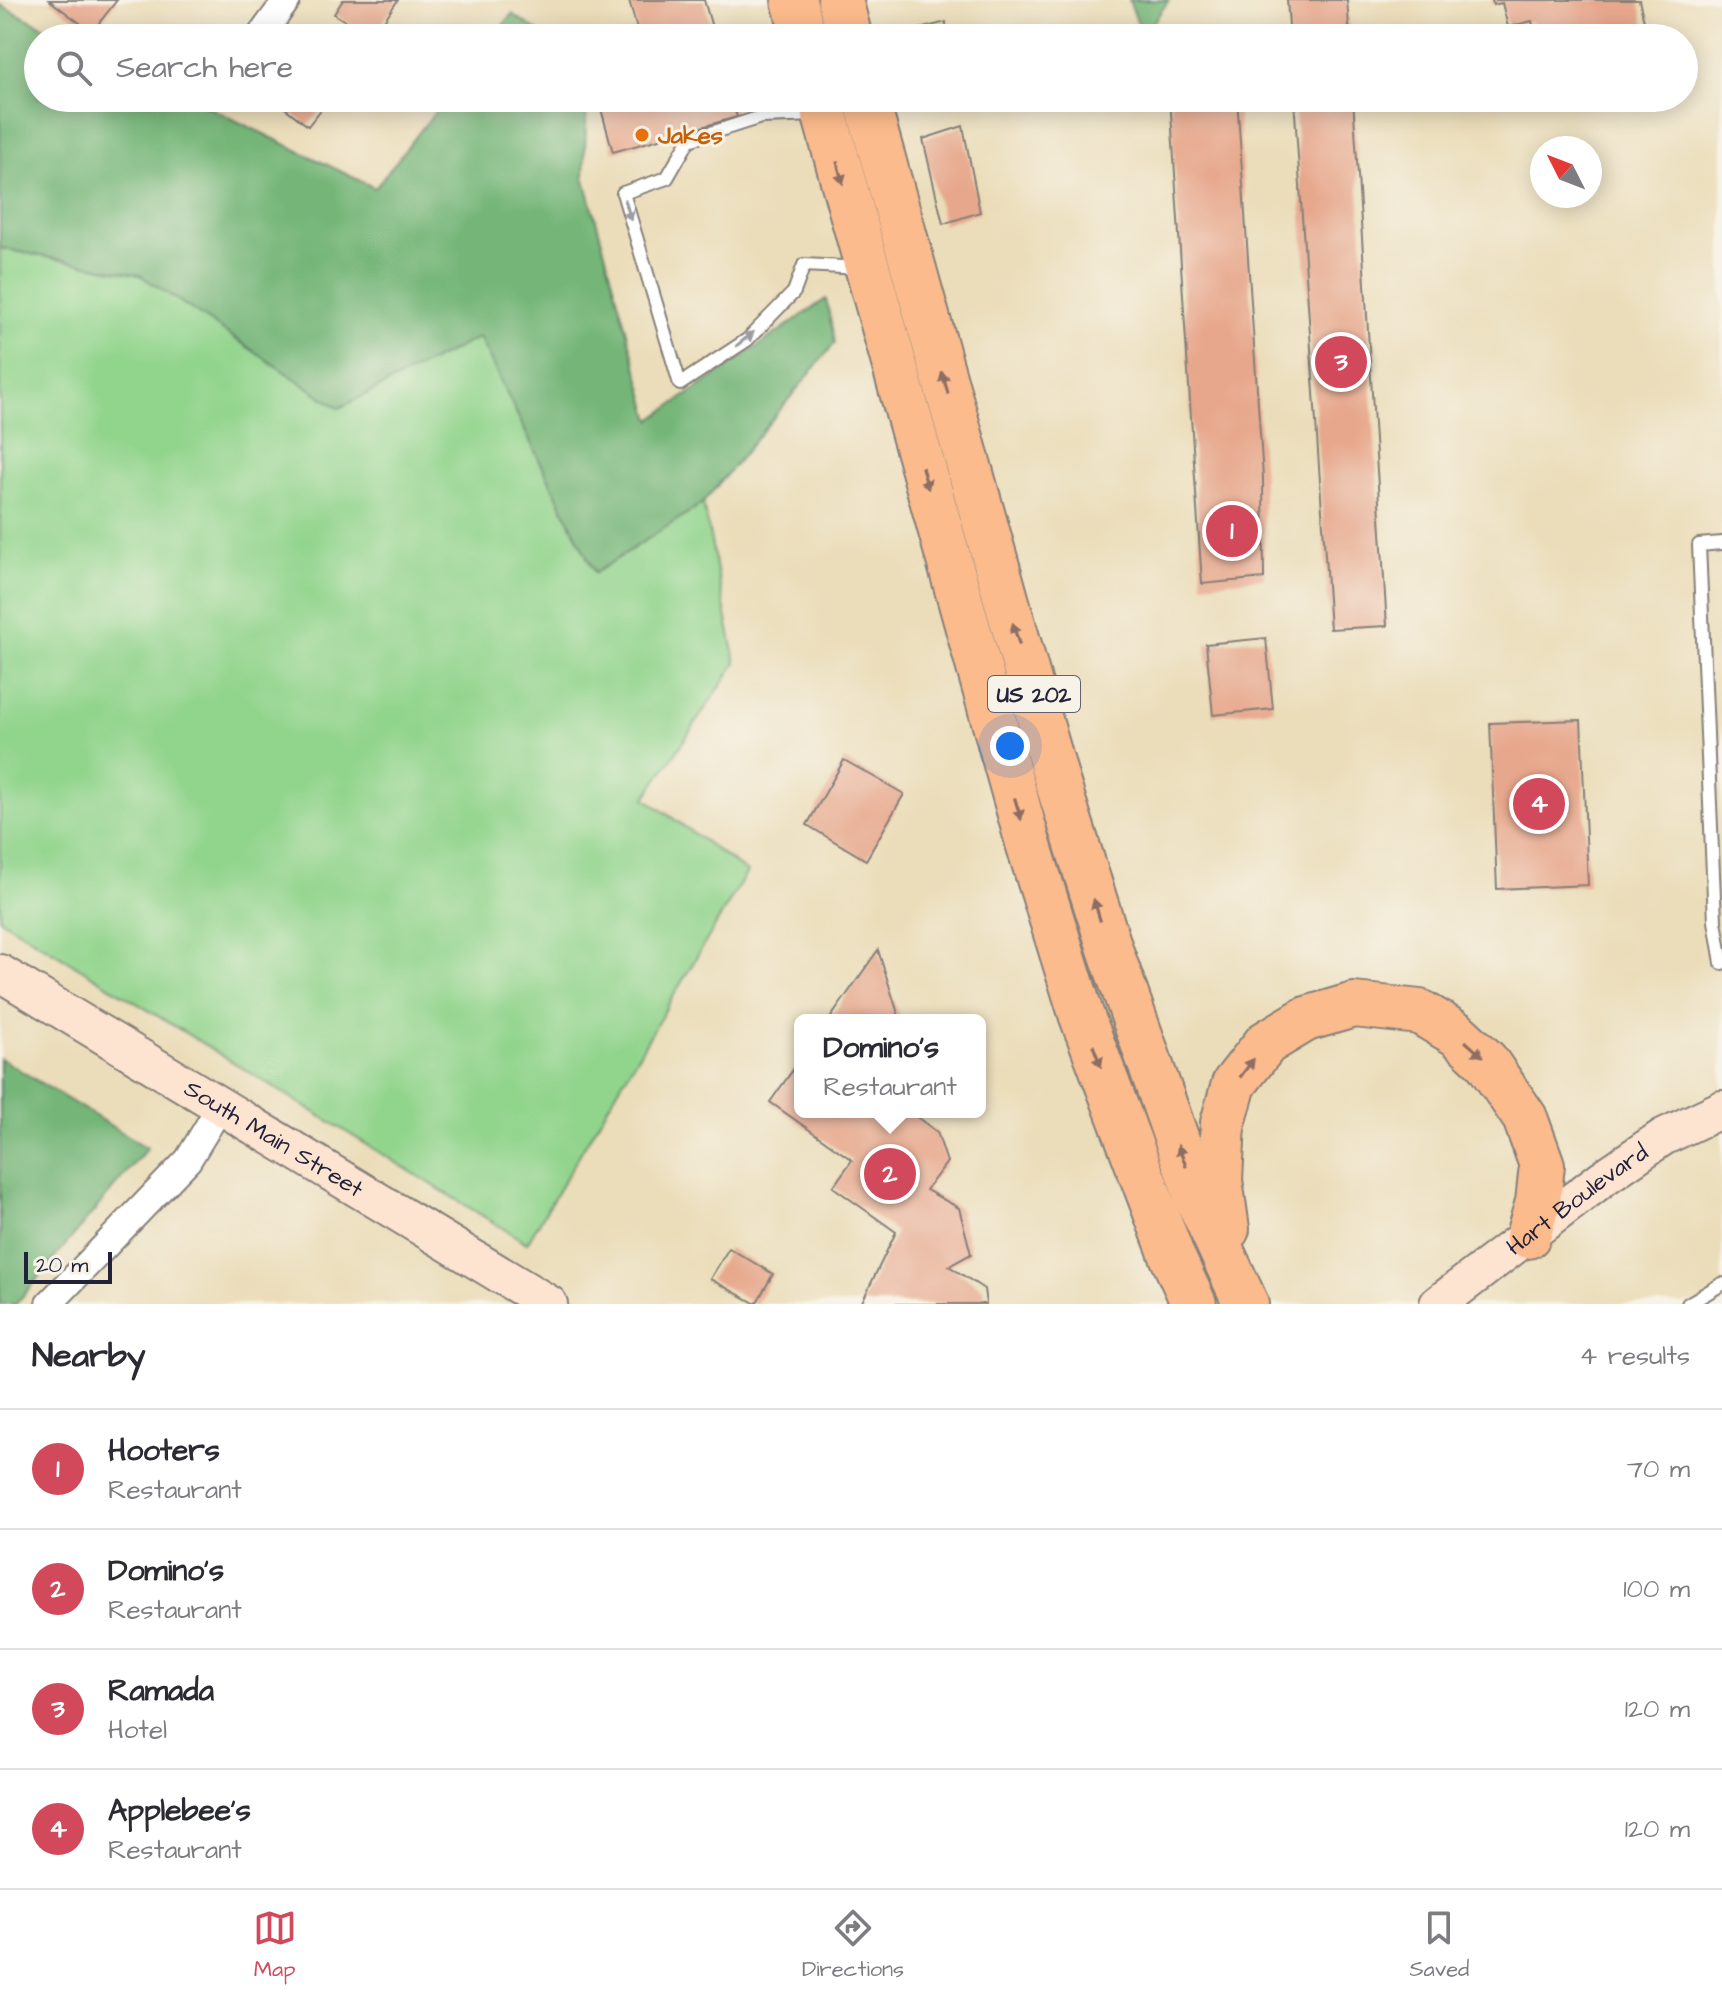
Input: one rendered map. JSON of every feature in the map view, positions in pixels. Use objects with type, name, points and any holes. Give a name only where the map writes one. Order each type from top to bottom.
[{"type":"highway","points":[[794,0],[800,24]]},
{"type":"highway","points":[[840,0],[846,24]]},
{"type":"highway","name":"US 202","points":[[824,112],[1028,843],[1081,1014],[1173,1258],[1194,1304]]},
{"type":"highway","name":"US 202","points":[[870,112],[1057,781],[1168,1119],[1198,1200],[1240,1291]]},
{"type":"highway","points":[[1240,1291],[1220,1180],[1223,1123],[1234,1084],[1266,1043],[1306,1019],[1354,1005],[1420,1012],[1457,1034],[1486,1061],[1525,1118],[1542,1165],[1538,1202],[1528,1236]]},
{"type":"highway","points":[[1173,1258],[1182,1304]]},
{"type":"street","points":[[269,24],[287,0]]},
{"type":"street","name":"South Main Street","points":[[0,973],[549,1304]]},
{"type":"street","points":[[49,1304],[188,1160],[220,1107]]},
{"type":"street","name":"Hart Boulevard","points":[[1438,1304],[1603,1178],[1663,1137],[1722,1109]]},
{"type":"lane","points":[[789,112],[761,117],[689,140],[667,178],[623,193],[680,384],[747,340],[794,292],[804,265],[866,268]]},
{"type":"lane","points":[[1722,543],[1699,545],[1715,921],[1722,963]]},
{"type":"lane","points":[[1688,1304],[1722,1284]]},
{"type":"green space","points":[[1129,0],[1169,0],[1152,24],[1138,24]]},
{"type":"green space","points":[[0,5],[39,24],[24,24],[24,112],[219,112],[375,188],[435,112],[586,112],[584,176],[651,420],[826,299],[835,343],[703,503],[595,573],[479,337],[339,408],[140,275],[0,248]]},
{"type":"green space","points":[[512,14],[527,24],[504,24]]},
{"type":"green space","points":[[0,248],[140,275],[339,408],[479,337],[595,573],[703,503],[736,663],[645,798],[747,872],[527,1243],[0,919]]},
{"type":"green space","points":[[0,1058],[147,1148],[16,1304],[0,1304]]},
{"type":"building","points":[[49,0],[117,0],[98,24],[81,24]]},
{"type":"building","points":[[343,0],[398,0],[382,24],[350,24],[334,14]]},
{"type":"building","points":[[629,0],[704,0],[711,24],[636,24]]},
{"type":"building","points":[[1287,0],[1347,0],[1349,24],[1289,24]]},
{"type":"building","points":[[1492,0],[1639,0],[1645,24],[1533,24],[1532,21],[1507,24],[1502,3],[1493,5]]},
{"type":"building","points":[[290,112],[319,112],[308,126]]},
{"type":"building","name":"Jakes","points":[[602,112],[735,112],[737,117],[613,152]]},
{"type":"building","points":[[1171,112],[1238,112],[1263,477],[1264,578],[1202,584]]},
{"type":"building","points":[[1295,112],[1354,112],[1387,626],[1330,629]]},
{"type":"building","points":[[963,126],[980,212],[943,224],[923,139]]},
{"type":"building","points":[[1266,638],[1273,709],[1213,715],[1206,644]]},
{"type":"building","points":[[1581,720],[1588,885],[1497,889],[1490,723]]},
{"type":"building","points":[[844,760],[904,794],[866,860],[807,825]]},
{"type":"building","points":[[878,950],[898,1014],[833,1014]]},
{"type":"building","points":[[794,1068],[794,1118],[918,1118],[937,1132],[947,1162],[926,1190],[959,1208],[971,1254],[949,1266],[984,1289],[986,1304],[861,1304],[896,1232],[833,1187],[852,1160],[770,1102]]},
{"type":"building","points":[[729,1248],[773,1274],[756,1304],[710,1279]]},
{"type":"place","name":"Jakes","points":[[642,135]]},
{"type":"place","name":"Ramada","points":[[1341,362]]},
{"type":"place","name":"Hooters","points":[[1232,531]]},
{"type":"place","name":"Applebee's","points":[[1539,804]]},
{"type":"place","name":"Domino's","points":[[890,1174]]}]
